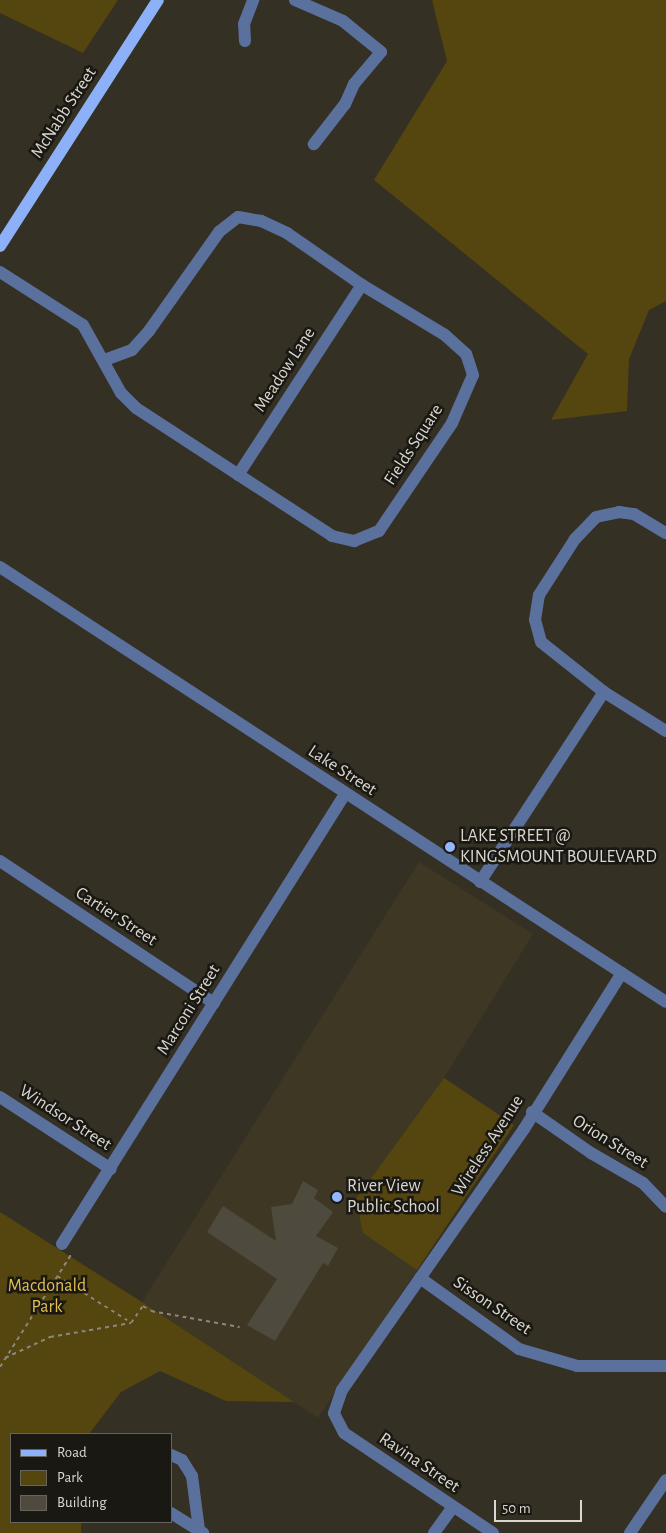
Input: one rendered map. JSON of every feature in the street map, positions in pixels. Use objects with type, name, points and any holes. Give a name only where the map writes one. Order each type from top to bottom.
[{"type":"main road","name":"McNabb Street","points":[[1,244],[158,0]]},
{"type":"street","points":[[245,40],[244,24],[253,0]]},
{"type":"street","points":[[295,0],[343,21],[381,52],[354,84],[345,104],[314,144]]},
{"type":"street","name":"Fields Square","points":[[0,272],[83,325],[121,393],[136,408],[332,536],[354,541],[379,531],[452,423],[472,375],[466,354],[445,335],[362,285],[287,233],[261,221],[238,217],[219,232],[149,331],[132,350],[104,360]]},
{"type":"street","name":"Meadow Lane","points":[[238,475],[362,285]]},
{"type":"street","points":[[666,532],[634,514],[619,512],[596,517],[574,539],[539,596],[535,620],[541,642],[604,692],[666,731]]},
{"type":"street","name":"Lake Street","points":[[0,567],[666,1002]]},
{"type":"street","points":[[480,882],[604,692]]},
{"type":"street","name":"Marconi Street","points":[[62,1244],[345,794]]},
{"type":"street","name":"Cartier Street","points":[[0,861],[214,1003]]},
{"type":"street","name":"Wireless Avenue","points":[[334,1413],[342,1390],[524,1130],[532,1112],[622,973]]},
{"type":"street","name":"Windsor Street","points":[[0,1097],[111,1168]]},
{"type":"street","name":"Orion Street","points":[[532,1112],[591,1153],[643,1183],[666,1207]]},
{"type":"street","name":"Sisson Street","points":[[420,1278],[519,1349],[577,1366],[666,1366]]},
{"type":"street","name":"Ravina Street","points":[[334,1413],[344,1433],[493,1533]]},
{"type":"street","points":[[172,1455],[182,1460],[192,1476],[201,1532]]},
{"type":"street","points":[[630,1533],[666,1480]]},
{"type":"street","points":[[434,1533],[453,1507]]},
{"type":"street","points":[[172,1514],[201,1532]]},
{"type":"path","points":[[0,1367],[72,1253],[62,1244]]},
{"type":"path","points":[[58,1276],[128,1321]]},
{"type":"path","points":[[6,1358],[50,1337],[128,1321],[131,1323],[143,1306],[151,1311],[240,1328]]},
{"type":"shaded area","name":"River View Public School","points":[[419,862],[533,934],[444,1078],[514,1125],[318,1418],[142,1302]]},
{"type":"green space","points":[[0,0],[118,0],[83,53],[0,13]]},
{"type":"green space","points":[[432,0],[666,0],[666,301],[649,310],[629,359],[627,411],[551,420],[588,354],[374,180],[447,61]]},
{"type":"green space","points":[[444,1078],[514,1125],[417,1270],[363,1233],[356,1199]]},
{"type":"green space","name":"Macdonald Park","points":[[0,1212],[294,1402],[226,1401],[160,1371],[121,1392],[90,1433],[10,1433],[10,1523],[81,1523],[81,1533],[0,1533]]},
{"type":"building","points":[[303,1181],[318,1190],[314,1198],[333,1212],[316,1236],[338,1248],[328,1266],[323,1263],[275,1341],[247,1325],[277,1279],[207,1232],[223,1206],[276,1241],[271,1207],[292,1204]]},
{"type":"place","name":"LAKE STREET @ KINGSMOUNT BOULEVARD","points":[[450,847]]},
{"type":"place","name":"River View Public School","points":[[337,1197]]}]
